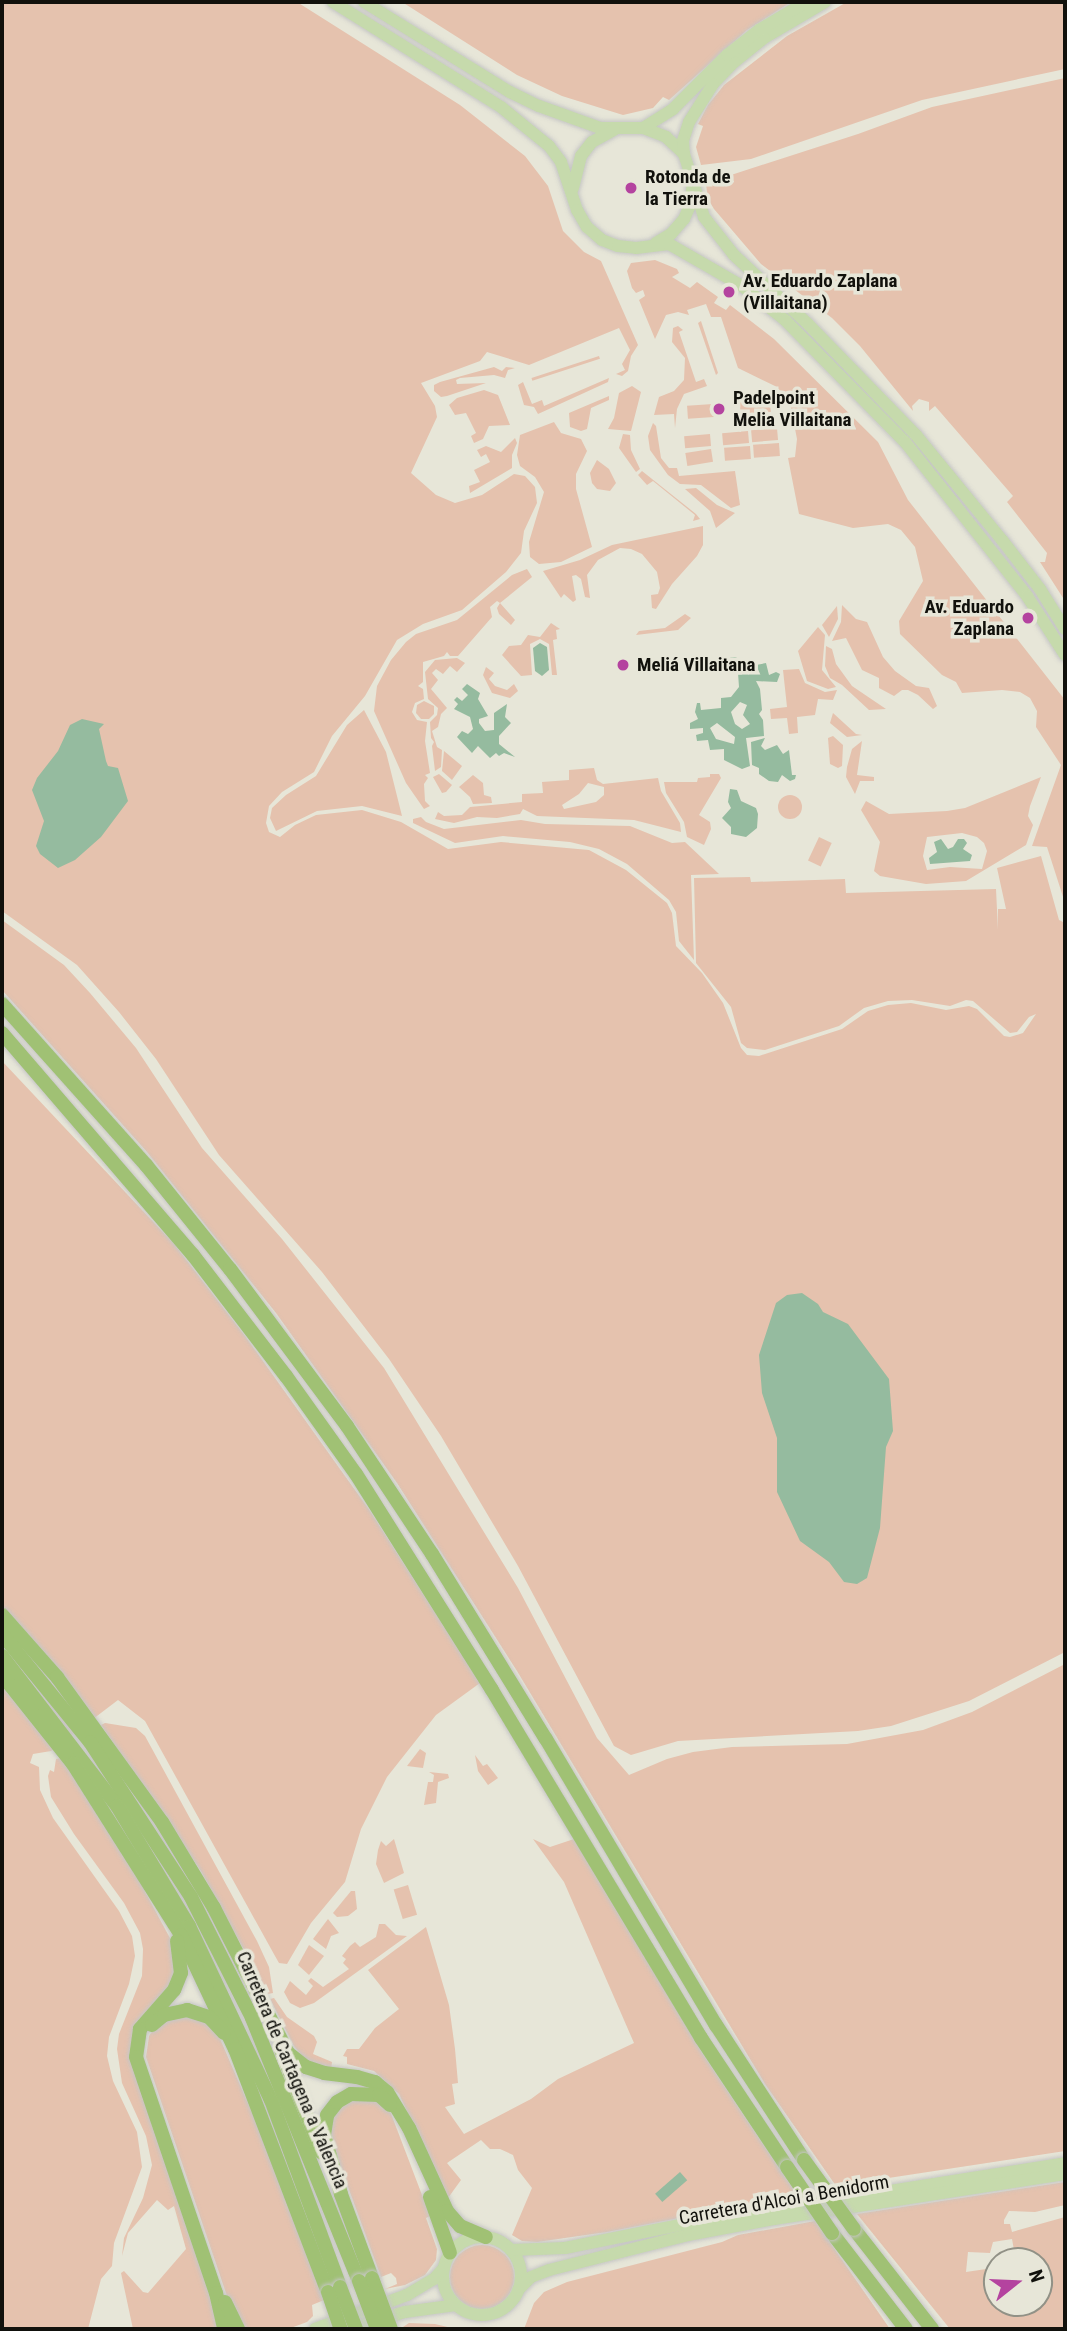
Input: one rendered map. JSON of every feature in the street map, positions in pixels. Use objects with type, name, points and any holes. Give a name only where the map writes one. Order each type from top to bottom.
[{"type":"highway","points":[[2,1004],[153,1174],[275,1328],[354,1437],[445,1576],[716,2025],[804,2161],[932,2329]]},
{"type":"highway","points":[[2,1033],[193,1255],[286,1376],[356,1474],[492,1690],[701,2038],[832,2233],[906,2329]]},
{"type":"highway","points":[[2,1615],[57,1677],[149,1801],[214,1908],[288,2053],[306,2067],[324,2074],[357,2077],[375,2082],[387,2092],[409,2128],[447,2211],[460,2226],[486,2237]]},
{"type":"highway","name":"Carretera de Cartagena a Valencia","points":[[2,1634],[90,1742],[191,1897],[252,2018],[365,2280],[377,2329]]},
{"type":"highway","name":"Carretera de Cartagena a Valencia","points":[[2,1656],[117,1806],[189,1926],[271,2100],[334,2290],[356,2329]]},
{"type":"highway","points":[[2,1675],[73,1764],[164,1907],[216,2005],[334,2290],[341,2329]]},
{"type":"highway","points":[[164,1907],[181,1951],[181,1973],[174,1990],[140,2029],[136,2057],[216,2293],[224,2329]]},
{"type":"highway","points":[[235,2049],[209,2017],[187,2010],[176,2010],[155,2022],[142,2044],[141,2056],[216,2278],[238,2329]]},
{"type":"highway","points":[[269,2019],[331,2176],[341,2194]]},
{"type":"highway","points":[[391,2329],[365,2280],[324,2135],[327,2115],[337,2102],[352,2094],[379,2095],[389,2104],[400,2122],[450,2253]]},
{"type":"highway","points":[[879,2295],[899,2329]]},
{"type":"main road","points":[[333,2],[501,107],[549,146],[561,162],[577,211],[587,227],[602,240],[627,247],[669,244],[716,270],[785,320],[905,442],[1027,596],[1065,655]]},
{"type":"main road","points":[[365,2],[510,92],[539,106],[600,128],[643,128],[666,137],[684,155]]},
{"type":"main road","points":[[643,128],[673,109],[727,55],[759,30],[806,2]]},
{"type":"main road","points":[[825,2],[765,38],[722,73],[688,122],[683,141],[684,155],[704,217],[734,256],[808,324],[916,435],[1041,589],[1065,629]]},
{"type":"main road","points":[[572,191],[574,173],[581,156],[593,142],[608,132],[625,127]]},
{"type":"main road","points":[[654,244],[671,234],[684,219],[692,201],[693,181]]},
{"type":"main road","name":"Carretera d'Alcoi a Benidorm","points":[[511,2250],[565,2248],[699,2221],[1065,2163]]},
{"type":"main road","name":"Carretera d'Alcoi a Benidorm","points":[[518,2290],[531,2277],[549,2270],[688,2235],[1065,2174]]},
{"type":"main road","points":[[315,2329],[407,2295],[434,2279],[444,2268],[450,2253],[466,2240],[486,2237],[511,2250],[520,2269],[518,2290],[512,2301],[494,2313],[473,2314],[456,2305],[445,2288],[444,2268]]},
{"type":"main road","points":[[349,2329],[405,2312],[456,2305]]},
{"type":"shaded area","points":[[2,2],[297,2],[460,105],[525,156],[548,186],[563,231],[584,252],[601,261],[638,345],[631,356],[628,371],[622,376],[616,374],[625,370],[622,364],[630,350],[619,328],[529,365],[487,352],[480,361],[421,383],[435,406],[437,417],[411,473],[436,495],[455,503],[482,495],[514,474],[525,476],[535,487],[537,503],[524,531],[521,553],[506,572],[462,610],[423,624],[397,640],[365,696],[332,736],[314,772],[282,792],[269,806],[266,823],[269,832],[280,837],[295,825],[316,815],[362,810],[401,822],[448,849],[501,842],[589,850],[626,870],[667,903],[672,913],[676,946],[702,973],[723,1003],[741,1048],[747,1055],[759,1056],[842,1029],[868,1011],[888,1005],[911,1003],[946,1010],[969,1006],[977,1009],[1004,1036],[1010,1037],[1023,1033],[1036,1014],[1029,1017],[1017,1032],[1010,1033],[973,1001],[966,1000],[950,1006],[912,1000],[888,1001],[864,1008],[839,1026],[765,1050],[747,1048],[741,1043],[731,1007],[696,963],[694,878],[750,877],[751,882],[845,879],[846,893],[996,889],[998,930],[998,909],[1006,909],[997,868],[1041,856],[1059,920],[1065,923],[1065,1652],[969,1701],[891,1726],[858,1731],[678,1741],[631,1755],[614,1746],[518,1566],[441,1436],[389,1359],[322,1272],[219,1155],[156,1059],[119,1012],[77,965],[2,911]]},
{"type":"shaded area","points":[[402,2],[791,2],[747,30],[669,100],[663,97],[653,108],[623,115],[562,96],[517,75]]},
{"type":"shaded area","points":[[847,2],[1065,2],[1065,69],[922,100],[751,159],[701,165],[696,147],[703,126],[698,124],[708,105],[724,85],[787,36]]},
{"type":"shaded area","points":[[1065,78],[1065,601],[1040,562],[1045,562],[1047,553],[1007,502],[1013,496],[935,406],[929,411],[929,402],[919,399],[912,406],[913,411],[860,346],[832,318],[761,264],[714,209],[708,199],[705,177],[728,176],[932,107]]},
{"type":"shaded area","points":[[655,260],[677,269],[679,273],[672,277],[690,288],[697,282],[718,297],[714,303],[726,310],[730,305],[774,339],[878,442],[908,500],[1065,700],[1065,903],[1047,847],[1032,846],[1061,765],[1036,727],[1037,711],[1030,698],[1020,692],[1002,690],[962,693],[956,682],[942,675],[900,634],[899,621],[923,581],[915,547],[901,530],[888,524],[853,528],[799,514],[788,458],[795,457],[797,439],[789,398],[775,386],[738,368],[721,317],[711,317],[706,304],[687,310],[689,315],[678,312],[666,315],[655,339],[639,300],[645,296],[643,290],[636,293],[627,271],[631,263]]},
{"type":"shaded area","points":[[701,321],[718,373],[716,375],[698,323]]},
{"type":"shaded area","points":[[678,326],[683,330],[679,332],[696,382],[704,379],[707,386],[684,394],[677,409],[675,428],[674,414],[654,415],[659,397],[674,391],[684,380],[685,358],[672,342],[673,328]]},
{"type":"shaded area","points":[[599,356],[600,359],[532,381],[531,378]]},
{"type":"shaded area","points":[[494,367],[502,371],[506,367],[515,368],[508,370],[505,378],[494,375],[460,378],[456,380],[457,384],[486,383],[447,396],[441,397],[434,391],[434,385],[440,382]]},
{"type":"shaded area","points":[[609,378],[608,382],[538,414],[534,407],[524,405],[518,385],[523,382],[532,404],[542,400],[544,406]]},
{"type":"shaded area","points":[[632,386],[641,392],[631,431],[608,429],[614,418],[619,393]]},
{"type":"shaded area","points":[[484,390],[498,395],[510,425],[489,426],[483,439],[474,443],[471,436],[476,433],[466,413],[455,415],[449,405],[457,398]]},
{"type":"shaded area","points":[[609,396],[609,400],[591,408],[587,429],[581,431],[570,427],[569,413]]},
{"type":"shaded area","points":[[769,398],[771,412],[741,416],[739,402]]},
{"type":"shaded area","points":[[713,404],[714,417],[688,419],[687,406]]},
{"type":"shaded area","points":[[554,422],[561,433],[581,439],[587,451],[576,474],[576,489],[592,547],[561,562],[539,564],[530,557],[529,542],[544,492],[535,477],[520,466],[517,455],[520,435]]},
{"type":"shaded area","points":[[653,423],[656,426],[661,458],[669,468],[677,468],[679,476],[735,471],[740,505],[731,508],[701,485],[680,484],[668,475],[650,450],[648,436]]},
{"type":"shaded area","points":[[777,428],[778,440],[752,442],[751,430]]},
{"type":"shaded area","points":[[748,431],[749,443],[723,445],[722,433]]},
{"type":"shaded area","points":[[623,434],[630,435],[631,450],[640,469],[636,472],[619,448]]},
{"type":"shaded area","points":[[710,434],[711,446],[685,448],[684,436]]},
{"type":"shaded area","points":[[515,438],[517,443],[512,455],[512,468],[470,493],[469,486],[480,482],[474,470],[490,462],[486,454],[481,457],[477,450],[486,446],[501,452]]},
{"type":"shaded area","points":[[779,443],[780,456],[754,458],[753,445]]},
{"type":"shaded area","points":[[750,446],[751,459],[725,461],[724,448]]},
{"type":"shaded area","points":[[711,449],[713,462],[687,466],[685,453]]},
{"type":"shaded area","points":[[597,460],[609,469],[616,483],[610,491],[597,489],[592,483],[590,473]]},
{"type":"shaded area","points":[[642,471],[700,519],[693,521],[695,515],[653,481],[647,485],[638,475]]},
{"type":"shaded area","points":[[696,488],[717,505],[735,513],[716,528],[710,511],[685,489]]},
{"type":"shaded area","points":[[703,526],[703,545],[697,556],[672,584],[656,609],[652,608],[651,595],[658,594],[660,588],[657,572],[642,554],[631,549],[620,548],[598,560],[587,575],[590,598],[585,597],[581,579],[576,575],[572,576],[576,600],[573,602],[564,594],[561,598],[543,571],[580,560],[612,545]]},
{"type":"shaded area","points":[[527,569],[532,577],[500,603],[497,601],[490,607],[492,617],[458,656],[450,656],[447,652],[444,656],[423,662],[423,682],[418,686],[423,689],[424,699],[415,703],[412,712],[417,720],[427,722],[425,741],[430,773],[425,775],[428,778],[424,784],[425,801],[430,806],[424,809],[406,783],[374,711],[377,686],[391,660],[416,634],[457,620],[512,575]]},
{"type":"shaded area","points":[[500,603],[515,620],[511,625],[499,614],[497,608]]},
{"type":"shaded area","points":[[842,605],[856,619],[867,622],[883,657],[895,671],[916,686],[929,688],[937,706],[933,709],[908,690],[902,690],[894,696],[879,688],[879,678],[862,670],[846,638],[832,641],[841,622]]},
{"type":"shaded area","points":[[837,606],[838,619],[829,637],[822,625]]},
{"type":"shaded area","points":[[685,614],[691,618],[678,630],[636,635],[639,631],[665,628]]},
{"type":"shaded area","points":[[551,623],[560,629],[556,630],[557,639],[553,640],[557,675],[552,675],[549,644],[540,639],[530,644],[532,675],[521,676],[502,655],[509,646],[521,645],[528,635],[540,637]]},
{"type":"shaded area","points":[[818,627],[825,635],[822,670],[836,687],[828,689],[807,681],[798,651]]},
{"type":"shaded area","points":[[540,643],[547,647],[549,670],[542,676],[535,671],[533,648]]},
{"type":"shaded area","points":[[826,646],[832,649],[836,664],[852,686],[886,709],[869,710],[842,685],[830,678],[825,666]]},
{"type":"shaded area","points":[[736,657],[746,667],[766,663],[769,675],[776,672],[780,674],[777,682],[756,681],[760,689],[762,710],[759,714],[763,720],[764,736],[746,738],[750,766],[742,769],[724,760],[724,749],[710,750],[708,740],[697,741],[696,735],[703,733],[703,728],[690,729],[690,723],[698,719],[695,712],[697,703],[700,703],[701,710],[721,708],[721,698],[731,697],[739,687],[738,673],[728,664],[718,666],[717,659]],"holes":[[[740,702],[747,705],[743,715],[750,724],[742,729],[735,724],[731,712]],[[717,723],[735,737],[734,744],[716,739],[710,728]]]},
{"type":"shaded area","points":[[457,658],[465,663],[457,672],[450,666],[443,674],[436,669],[432,673],[438,680],[431,689],[447,708],[441,714],[438,727],[432,731],[437,747],[442,750],[441,767],[435,771],[430,722],[437,715],[438,708],[428,699],[425,672],[435,660]]},
{"type":"shaded area","points":[[486,667],[494,673],[489,679],[495,686],[507,690],[514,684],[518,691],[510,698],[492,693],[483,675]]},
{"type":"shaded area","points":[[799,669],[805,683],[825,692],[837,690],[833,700],[818,699],[815,715],[797,717],[798,733],[789,734],[787,718],[771,719],[770,709],[787,707],[783,670]]},
{"type":"shaded area","points":[[467,684],[480,693],[478,699],[488,716],[479,719],[485,731],[494,730],[494,713],[507,704],[505,717],[511,723],[499,736],[499,744],[515,757],[504,753],[499,756],[496,753],[490,758],[478,746],[472,753],[457,737],[462,731],[468,734],[473,729],[470,717],[454,709],[458,704],[454,700],[457,697],[462,701],[468,695],[462,689]]},
{"type":"shaded area","points":[[424,701],[434,706],[434,714],[429,719],[421,719],[416,713],[417,705]]},
{"type":"shaded area","points":[[364,710],[386,752],[402,816],[362,806],[317,811],[276,831],[270,818],[272,808],[286,795],[316,776],[347,725]]},
{"type":"shaded area","points":[[833,713],[856,734],[862,735],[847,737],[830,723]]},
{"type":"shaded area","points":[[82,719],[104,724],[99,729],[106,761],[108,766],[118,768],[128,801],[101,837],[75,860],[58,868],[40,854],[36,846],[44,821],[32,790],[37,778],[58,751],[70,725]]},
{"type":"shaded area","points":[[833,736],[843,745],[842,766],[838,768],[830,764],[828,738]]},
{"type":"shaded area","points":[[765,738],[761,746],[765,750],[777,745],[783,754],[789,750],[792,775],[796,775],[795,779],[790,781],[782,775],[778,782],[769,781],[759,774],[759,768],[752,765],[751,742]]},
{"type":"shaded area","points":[[862,741],[857,775],[874,777],[874,781],[860,781],[855,794],[846,777],[847,767],[852,749]]},
{"type":"shaded area","points":[[444,751],[462,766],[452,780],[442,771]]},
{"type":"shaded area","points":[[594,768],[597,780],[603,784],[658,778],[661,791],[680,823],[681,832],[634,820],[537,816],[523,809],[520,814],[497,818],[477,817],[454,823],[435,819],[438,812],[444,816],[462,815],[470,807],[522,802],[522,794],[543,793],[542,782],[569,780],[569,770]],"holes":[[[588,783],[604,787],[604,795],[596,802],[564,809],[562,805],[579,794]]]},
{"type":"shaded area","points":[[439,774],[452,785],[446,792],[442,793],[433,777]]},
{"type":"shaded area","points":[[710,774],[719,774],[721,778],[699,815],[710,822],[711,829],[704,845],[687,837],[684,822],[666,793],[664,782],[697,782],[698,778],[710,777]]},
{"type":"shaded area","points":[[473,775],[483,783],[484,795],[491,797],[492,803],[473,804],[470,797],[459,787]]},
{"type":"shaded area","points":[[1041,777],[1030,806],[1028,816],[1033,825],[1026,845],[966,881],[926,884],[880,876],[874,871],[880,842],[861,810],[866,801],[889,814],[965,808]],"holes":[[[962,833],[977,837],[984,843],[987,851],[982,869],[950,867],[927,870],[923,856],[927,837]]]},
{"type":"shaded area","points":[[730,789],[737,790],[741,801],[756,808],[758,814],[757,828],[746,837],[731,834],[731,827],[722,818],[731,808],[728,802]]},
{"type":"shaded area","points":[[790,795],[799,798],[802,807],[799,816],[790,819],[781,816],[778,807],[781,798]]},
{"type":"shaded area","points":[[421,817],[426,822],[444,829],[521,820],[545,824],[630,826],[672,843],[685,842],[719,874],[691,875],[694,960],[679,941],[676,912],[669,900],[627,864],[599,849],[570,842],[503,836],[455,843],[413,823],[413,819]]},
{"type":"shaded area","points":[[819,837],[832,843],[821,866],[808,861]]},
{"type":"shaded area","points":[[941,839],[948,849],[953,847],[958,839],[964,839],[967,843],[963,849],[972,855],[970,861],[930,864],[929,858],[937,852],[934,842]]},
{"type":"shaded area","points":[[2,920],[64,965],[90,993],[136,1048],[202,1148],[282,1239],[384,1368],[518,1588],[597,1738],[629,1775],[667,1759],[693,1752],[732,1747],[847,1744],[923,1730],[972,1712],[1065,1664],[1065,2151],[836,2186],[765,2084],[517,1671],[397,1483],[276,1313],[147,1152],[2,990]]},
{"type":"shaded area","points":[[2,1061],[174,1244],[245,1336],[370,1511],[480,1683],[436,1715],[387,1777],[361,1829],[345,1882],[311,1923],[287,1964],[279,1963],[145,1721],[118,1700],[51,1751],[33,1754],[30,1763],[39,1767],[40,1790],[53,1818],[119,1911],[132,1936],[135,1956],[129,1984],[109,2037],[107,2056],[113,2081],[137,2132],[142,2167],[114,2243],[112,2266],[101,2279],[88,2329],[2,2329]]},
{"type":"shaded area","points":[[802,1293],[818,1304],[823,1312],[848,1324],[889,1379],[893,1431],[886,1447],[880,1528],[867,1578],[857,1584],[844,1582],[829,1562],[800,1541],[777,1492],[777,1438],[762,1393],[759,1355],[776,1303],[787,1295]]},
{"type":"shaded area","points":[[105,1723],[136,1728],[145,1736],[257,1941],[269,1967],[273,1993],[268,1994],[201,1871],[101,1725]]},
{"type":"shaded area","points":[[420,1749],[426,1753],[423,1768],[407,1766]]},
{"type":"shaded area","points":[[475,1755],[483,1766],[487,1764],[498,1778],[488,1785],[478,1771]]},
{"type":"shaded area","points":[[62,1758],[128,1860],[171,1940],[176,1958],[174,1980],[136,2026],[131,2046],[220,2329],[133,2329],[121,2273],[124,2271],[143,2292],[148,2293],[186,2249],[174,2206],[168,2210],[157,2200],[128,2233],[122,2256],[124,2238],[143,2198],[152,2165],[146,2136],[122,2083],[117,2049],[119,2034],[142,1976],[143,1949],[140,1933],[124,1903],[51,1797],[48,1776],[50,1770],[54,1772],[56,1759]]},
{"type":"shaded area","points":[[429,1772],[448,1774],[449,1778],[438,1782],[436,1803],[424,1805],[428,1782],[433,1782],[434,1775]]},
{"type":"shaded area","points":[[394,1839],[404,1873],[384,1883],[376,1864],[378,1850],[381,1841],[386,1846]]},
{"type":"shaded area","points":[[533,1839],[550,1847],[574,1839],[702,2053],[797,2195],[607,2232],[537,2242],[522,2241],[512,2235],[532,2188],[518,2170],[513,2155],[500,2149],[490,2149],[481,2140],[447,2163],[461,2180],[448,2198],[399,2094],[374,2071],[347,2064],[347,2057],[343,2056],[347,2049],[359,2049],[375,2028],[399,2009],[368,1970],[426,1927],[449,2005],[455,2049],[458,2083],[452,2084],[455,2104],[445,2107],[464,2134],[531,2099],[558,2079],[634,2043],[564,1882]]},
{"type":"shaded area","points":[[408,1885],[417,1915],[403,1919],[394,1889]]},
{"type":"shaded area","points":[[351,1891],[355,1891],[357,1909],[348,1916],[337,1917],[333,1913]]},
{"type":"shaded area","points":[[328,1919],[339,1933],[331,1936],[326,1949],[313,1939]]},
{"type":"shaded area","points":[[379,1924],[385,1924],[396,1935],[407,1936],[314,2003],[300,2008],[290,2003],[284,1992],[290,1981],[306,1995],[313,1986],[308,1981],[311,1978],[323,1987],[349,1969],[343,1963],[346,1959],[342,1956],[355,1942],[360,1947],[376,1937]]},
{"type":"shaded area","points":[[309,1945],[324,1956],[309,1975],[298,1965]]},
{"type":"shaded area","points":[[274,1998],[287,2017],[314,2036],[317,2042],[313,2054],[332,2062],[331,2069],[306,2061],[294,2046],[270,1999]]},
{"type":"shaded area","points":[[175,2016],[200,2018],[218,2034],[259,2129],[324,2300],[312,2305],[313,2316],[307,2322],[288,2329],[245,2329],[230,2305],[146,2057],[149,2036],[156,2026]]},
{"type":"shaded area","points":[[354,2097],[381,2101],[390,2111],[430,2216],[426,2218],[437,2249],[436,2260],[425,2275],[405,2285],[385,2289],[397,2284],[396,2278],[391,2273],[381,2277],[329,2135],[334,2111]]},
{"type":"shaded area","points":[[680,2172],[687,2180],[662,2202],[655,2194]]},
{"type":"shaded area","points":[[1065,2182],[1065,2205],[1035,2212],[1009,2211],[1004,2224],[1010,2224],[1012,2232],[1065,2217],[1065,2329],[950,2329],[857,2214]]},
{"type":"shaded area","points":[[815,2221],[890,2329],[524,2329],[534,2303],[544,2292],[567,2282],[722,2242],[738,2235]]},
{"type":"shaded area","points":[[476,2245],[488,2245],[505,2254],[512,2265],[512,2289],[505,2300],[488,2309],[476,2309],[464,2304],[455,2295],[450,2283],[450,2271],[455,2259],[464,2250]]},
{"type":"shaded area","points":[[409,2323],[435,2324],[456,2329],[400,2329]]},
{"type":"place","name":"Rotonda de la Tierra","points":[[631,188]]},
{"type":"place","name":"Av. Eduardo Zaplana (Villaitana)","points":[[729,292]]},
{"type":"place","name":"Padelpoint Melia Villaitana","points":[[719,409]]},
{"type":"place","name":"Av. Eduardo Zaplana","points":[[1028,618]]},
{"type":"place","name":"Meliá Villaitana","points":[[623,665]]}]
